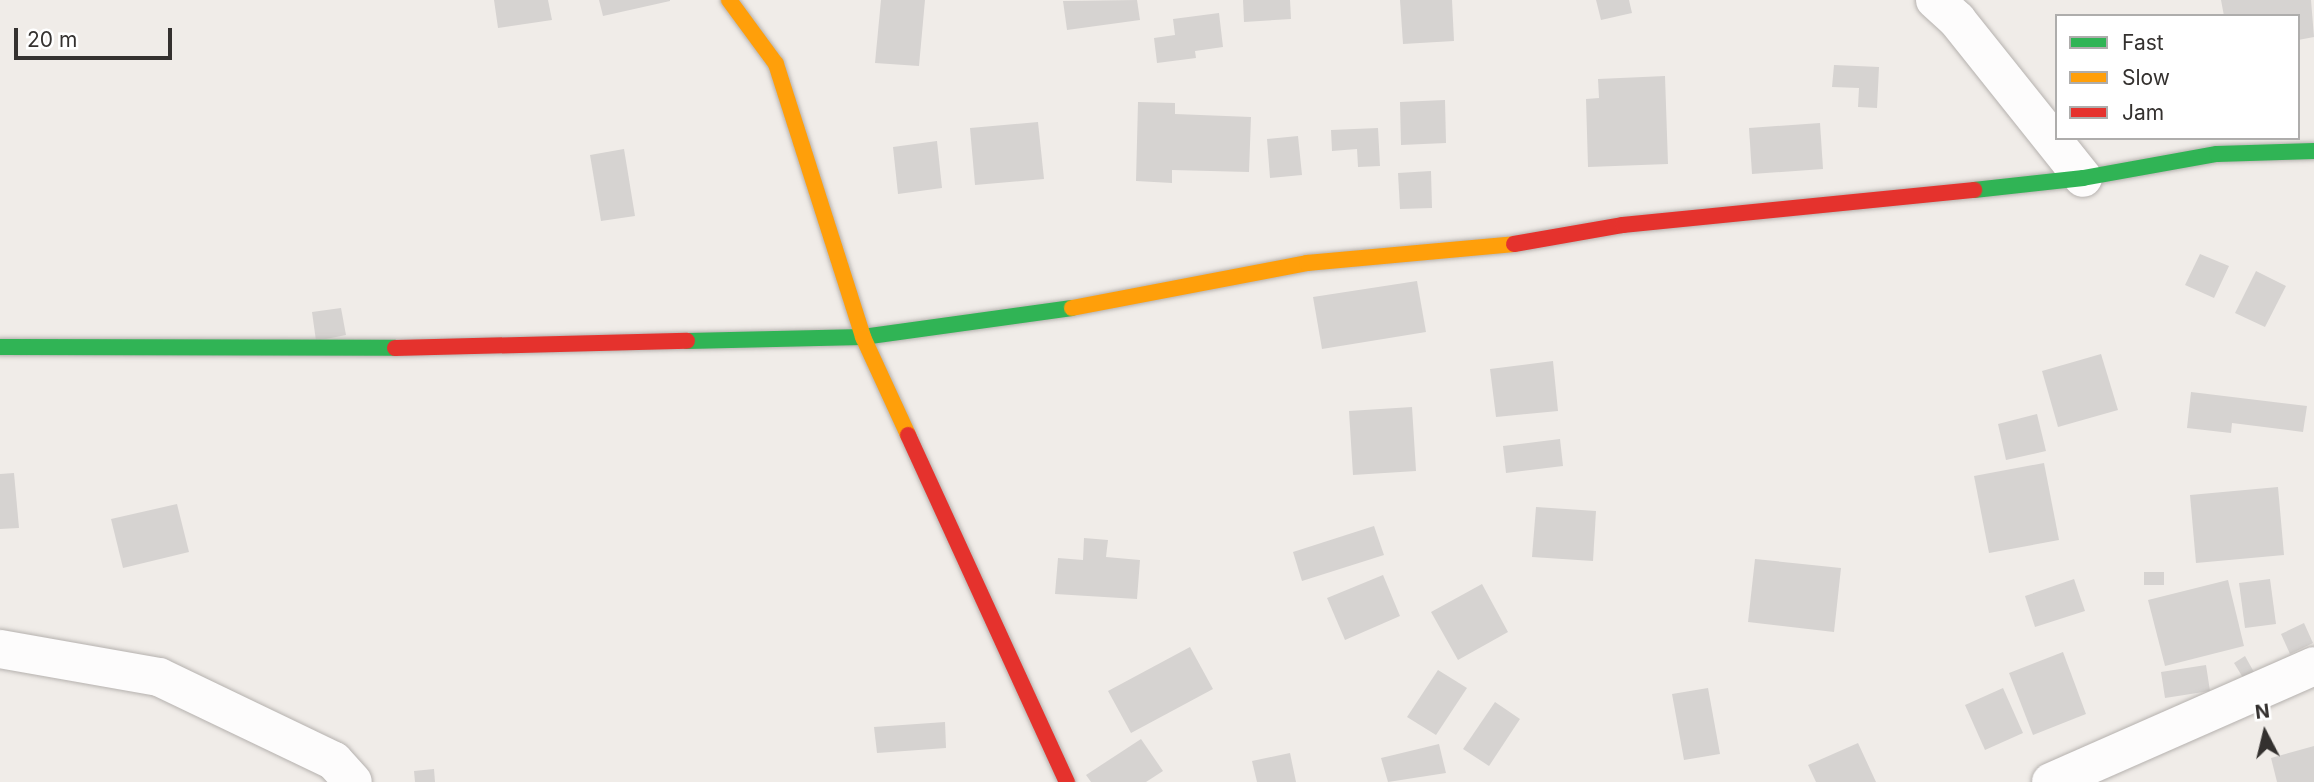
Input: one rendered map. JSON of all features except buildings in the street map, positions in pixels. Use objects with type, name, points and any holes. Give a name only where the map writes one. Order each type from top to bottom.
[{"type":"street","points":[[729,0],[776,64],[863,337],[1067,782]]},
{"type":"street","points":[[1935,0],[1957,20],[2083,178]]},
{"type":"street","points":[[0,347],[350,349],[863,337],[1130,300],[1307,263],[1531,243],[1623,225],[1736,217],[2083,178],[2217,154],[2314,150]]},
{"type":"street","points":[[0,649],[159,677],[334,761],[353,782]]},
{"type":"street","points":[[2051,782],[2314,666]]},
{"type":"traffic: fast","points":[[1974,190],[2083,178],[2217,154],[2314,151]]},
{"type":"traffic: fast","points":[[687,341],[863,337],[1072,308]]},
{"type":"traffic: fast","points":[[0,347],[395,348]]},
{"type":"traffic: slow","points":[[729,0],[776,64],[863,337],[908,435]]},
{"type":"traffic: slow","points":[[1072,308],[1307,263],[1514,244]]},
{"type":"traffic: jam","points":[[1514,244],[1623,225],[1974,190]]},
{"type":"traffic: jam","points":[[395,348],[687,341]]},
{"type":"traffic: jam","points":[[908,435],[1067,782]]}]
